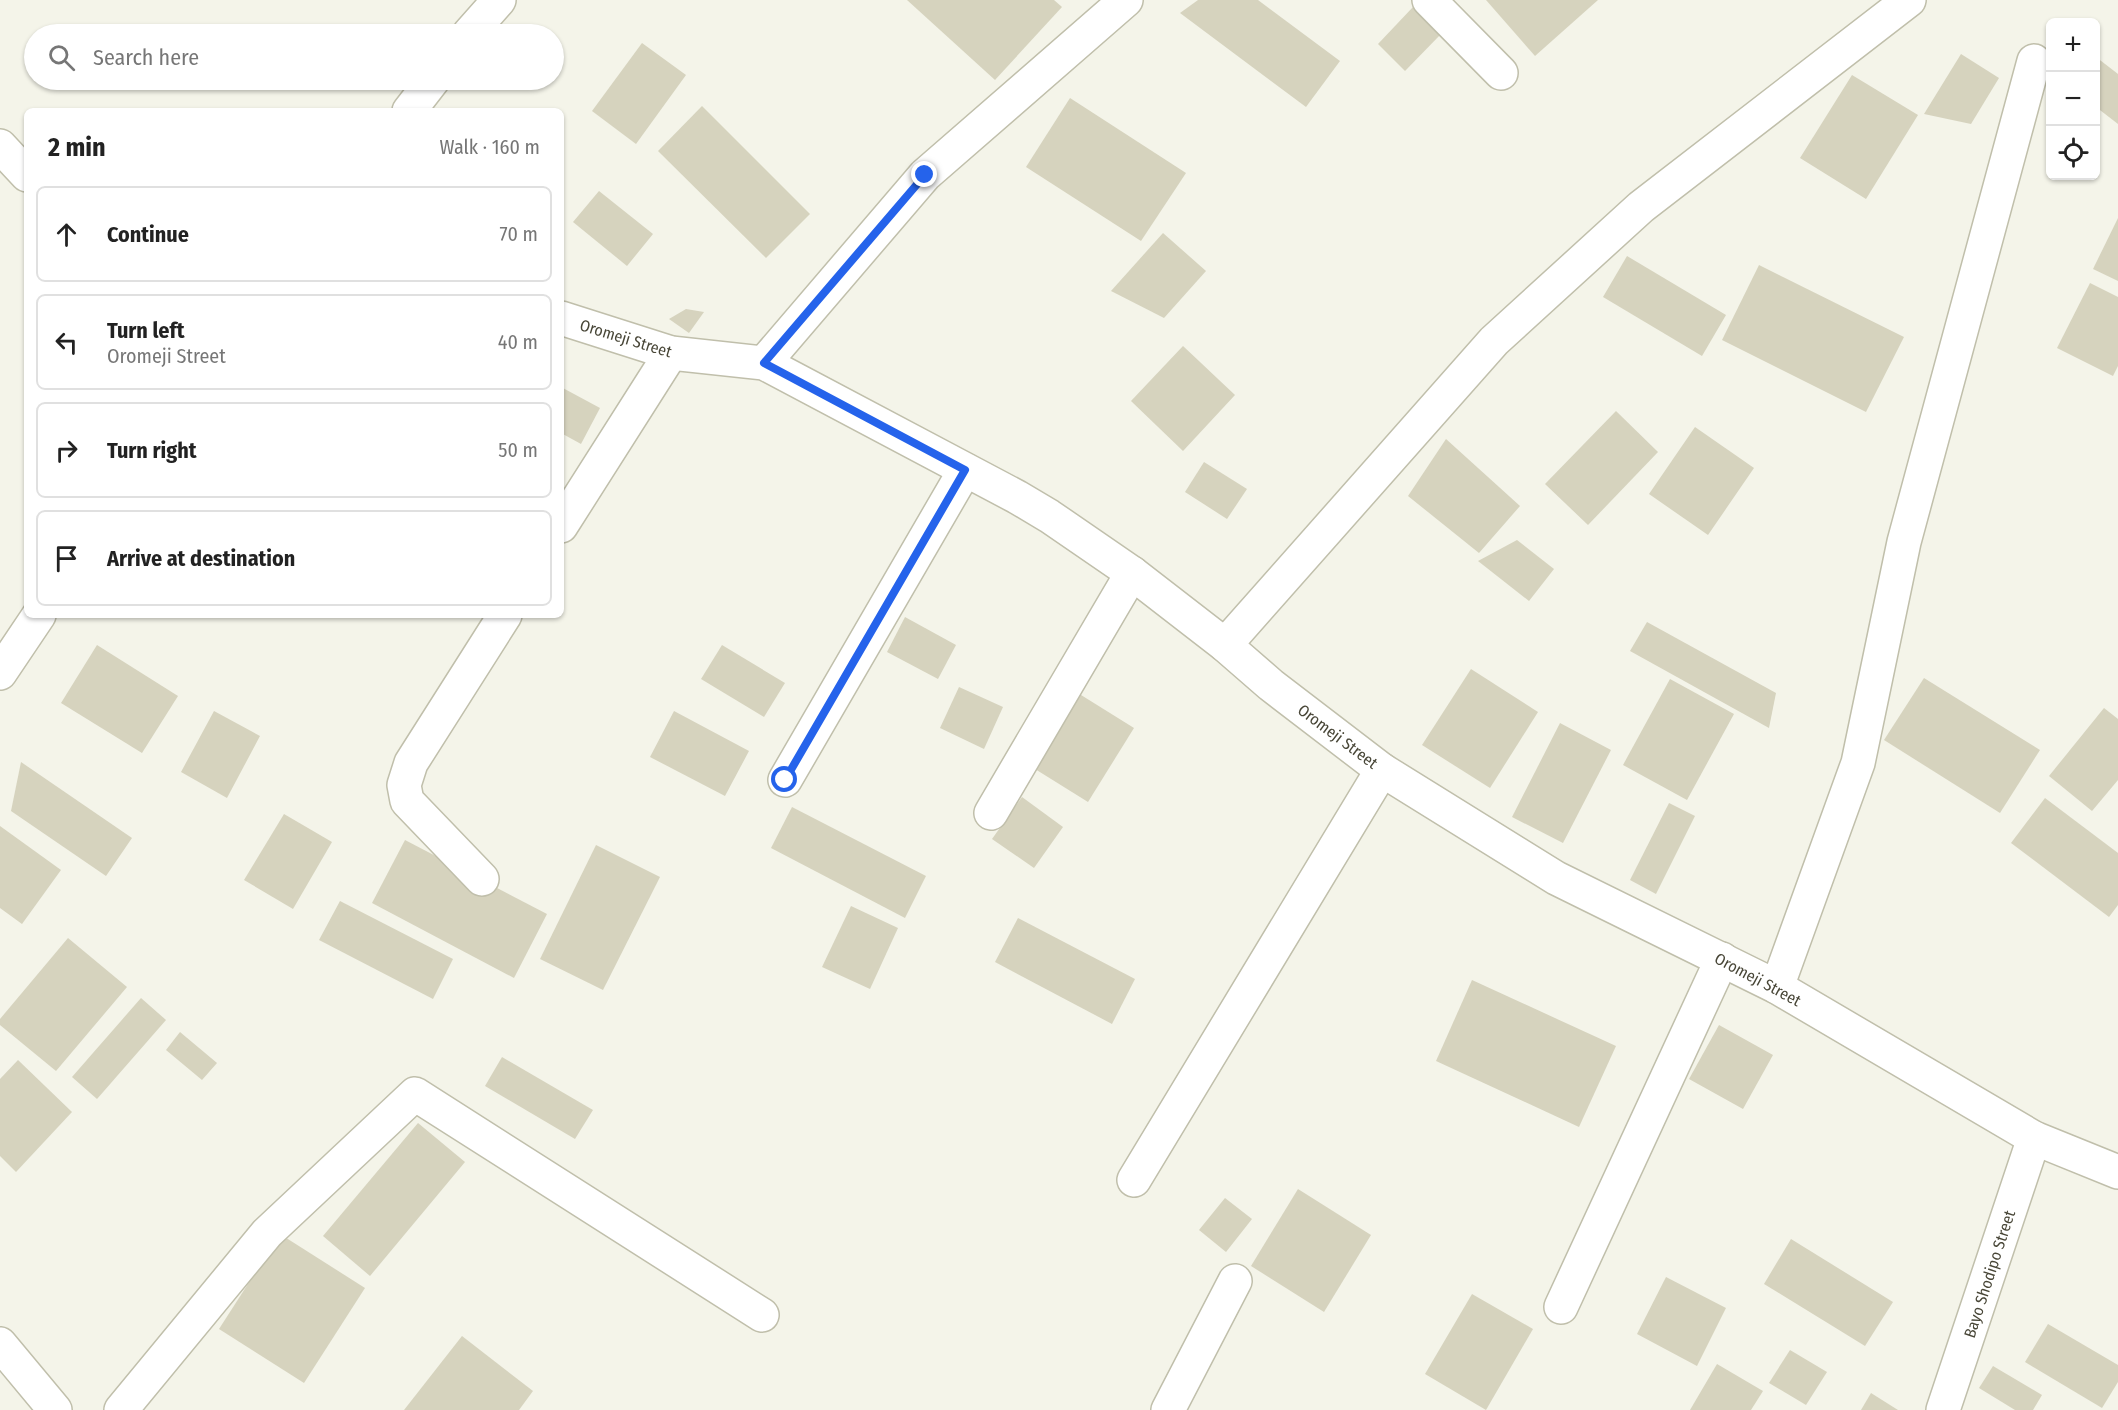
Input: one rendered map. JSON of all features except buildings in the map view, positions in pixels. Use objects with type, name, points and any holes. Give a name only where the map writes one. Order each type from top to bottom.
[{"type":"street","points":[[478,24],[499,0]]},
{"type":"street","points":[[764,363],[925,175],[1126,0]]},
{"type":"street","points":[[1429,0],[1501,73]]},
{"type":"street","points":[[1225,645],[1494,341],[1641,207],[1909,0]]},
{"type":"street","points":[[1777,987],[1858,763],[1905,542],[2034,62]]},
{"type":"street","points":[[411,108],[425,90]]},
{"type":"street","points":[[0,146],[24,172]]},
{"type":"street","name":"Oromeji Street","points":[[564,319],[671,353],[764,363],[1049,516],[1132,573],[1225,645],[1271,686],[1382,770],[1556,878],[1777,987],[2034,1138],[2118,1172]]},
{"type":"street","points":[[564,521],[671,353]]},
{"type":"street","points":[[785,780],[965,470]]},
{"type":"street","points":[[991,813],[1132,573]]},
{"type":"street","points":[[0,673],[37,618]]},
{"type":"street","points":[[482,879],[407,801],[404,785],[411,763],[503,618]]},
{"type":"street","points":[[1134,1180],[1382,770]]},
{"type":"street","points":[[1561,1307],[1722,959]]},
{"type":"street","points":[[121,1410],[267,1233],[415,1094],[762,1315]]},
{"type":"street","name":"Bayo Shodipo Street","points":[[1943,1410],[2034,1138]]},
{"type":"street","points":[[1168,1410],[1235,1281]]},
{"type":"street","points":[[0,1344],[38,1403]]},
{"type":"route","points":[[785,780],[965,470],[764,363],[925,175]]}]
